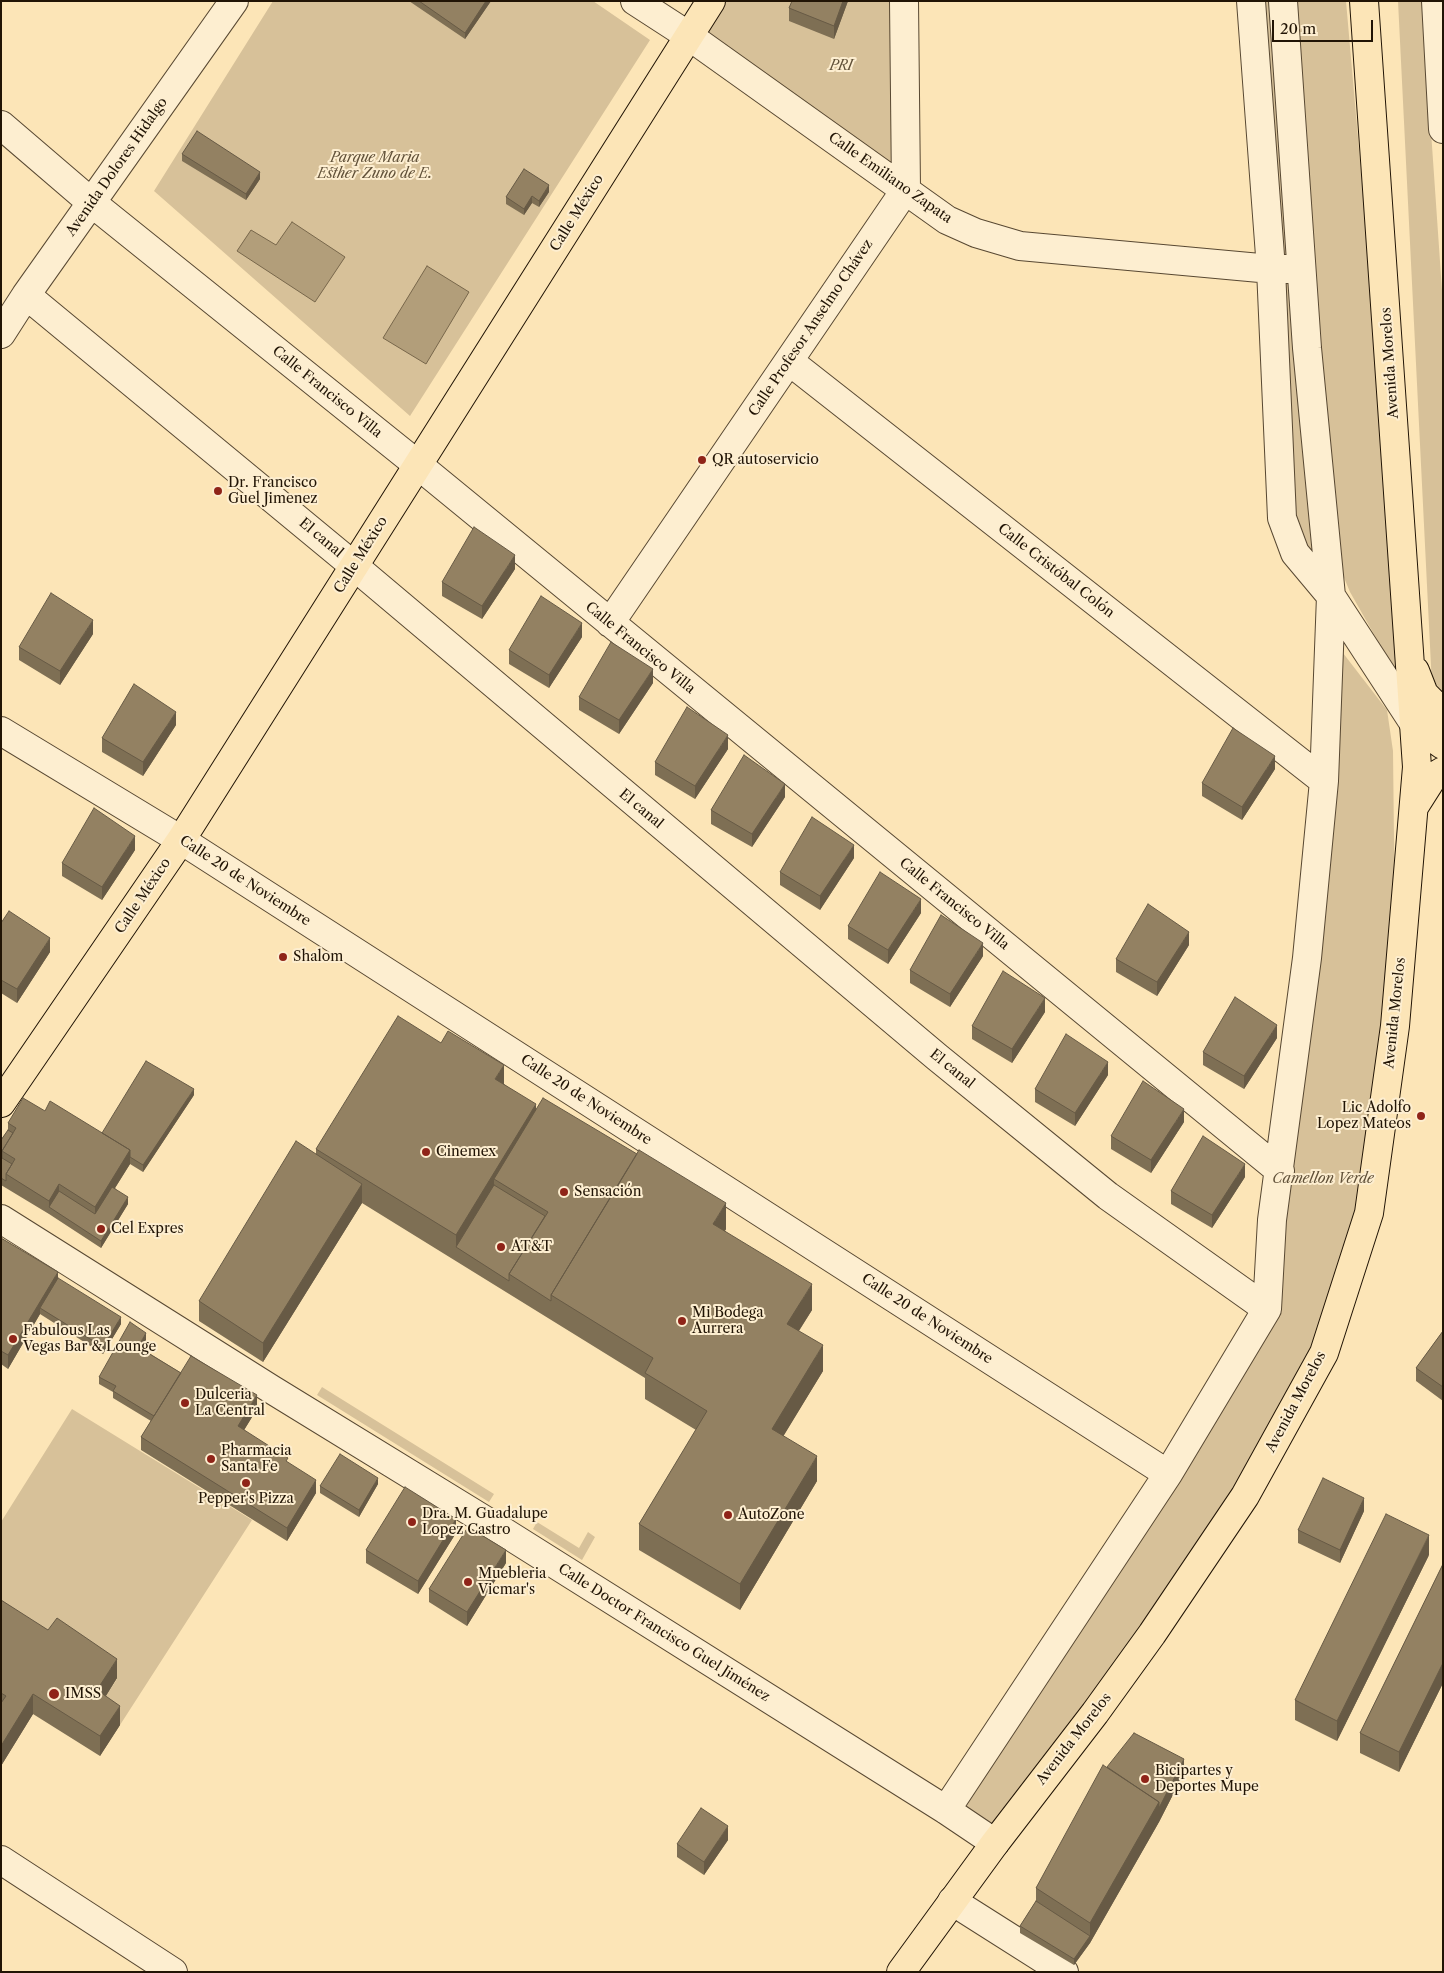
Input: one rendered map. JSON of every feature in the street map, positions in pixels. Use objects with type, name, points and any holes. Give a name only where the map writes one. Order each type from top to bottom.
[{"type":"main road","name":"Calle México","points":[[1,1103],[181,840],[711,1]]},
{"type":"main road","name":"Avenida Morelos","points":[[902,1972],[952,1901],[1095,1713],[1152,1634],[1245,1496],[1324,1353],[1369,1213],[1395,1026],[1417,767],[1364,1]]},
{"type":"main road","points":[[1410,656],[1424,694],[1443,713]]},
{"type":"main road","points":[[1415,725],[1443,744]]},
{"type":"main road","points":[[1414,808],[1432,777],[1443,771]]},
{"type":"street","name":"Avenida Dolores Hidalgo","points":[[1,334],[26,295],[234,1]]},
{"type":"street","name":"Calle Emiliano Zapata","points":[[635,1],[690,36],[947,220],[976,233],[1020,246],[1271,269],[1301,269]]},
{"type":"street","points":[[904,1],[906,189]]},
{"type":"street","points":[[1251,1],[1271,269],[1282,518],[1295,553],[1348,613],[1380,655],[1413,693]]},
{"type":"street","points":[[946,1810],[1168,1474],[1267,1309],[1272,1220],[1307,958],[1324,781],[1331,596],[1308,358],[1283,1]]},
{"type":"street","points":[[1436,1],[1442,115]]},
{"type":"street","name":"Calle Francisco Villa","points":[[1,124],[92,202],[418,465],[1280,1171]]},
{"type":"street","name":"Calle Profesor Anselmo Chávez","points":[[610,623],[906,189]]},
{"type":"street","name":"El canal","points":[[26,295],[354,566],[944,1063],[1108,1196],[1267,1309]]},
{"type":"street","name":"Calle Cristóbal Colón","points":[[789,361],[1324,781]]},
{"type":"street","points":[[1331,596],[1415,725]]},
{"type":"street","name":"Calle 20 de Noviembre","points":[[1,731],[181,840],[1168,1474]]},
{"type":"street","name":"Calle Doctor Francisco Guel Jiménez","points":[[1,1219],[946,1810],[995,1843]]},
{"type":"street","points":[[1,1860],[173,1972]]},
{"type":"street","points":[[952,1901],[1064,1972]]},
{"type":"green space","name":"Parque Maria Esther Zuno de E.","points":[[273,1],[593,1],[650,40],[410,416],[154,191]]},
{"type":"green space","name":"PRI","points":[[711,1],[904,1],[906,189],[689,36]]},
{"type":"green space","points":[[1252,1],[1281,1],[1326,581],[1289,511]]},
{"type":"green space","points":[[1291,1],[1346,1],[1367,241],[1413,703],[1350,592],[1328,539]]},
{"type":"green space","points":[[1398,1],[1422,1],[1443,305],[1443,693],[1432,686]]},
{"type":"green space","name":"Camellon Verde","points":[[1336,644],[1387,710],[1393,751],[1396,1018],[1355,1250],[1260,1470],[995,1843],[933,1802],[1168,1474],[1267,1309]]},
{"type":"green space","points":[[322,1387],[494,1494],[489,1502],[317,1395]]},
{"type":"green space","points":[[72,1409],[252,1520],[120,1725],[97,1710],[117,1679],[1,1620],[1,1522]]},
{"type":"green space","points":[[537,1522],[579,1548],[588,1532],[595,1537],[582,1560],[533,1529]]},
{"type":"shaded area","points":[[292,222],[345,257],[315,302],[237,251],[251,230],[276,245]]},
{"type":"shaded area","points":[[427,266],[469,292],[426,364],[383,338]]},
{"type":"building","points":[[419,1],[486,1],[465,33]]},
{"type":"building","points":[[792,1],[843,1],[834,26],[789,8]]},
{"type":"building","points":[[197,131],[260,172],[246,194],[182,154]]},
{"type":"building","points":[[524,169],[549,185],[539,201],[532,196],[524,209],[506,197]]},
{"type":"building","points":[[474,527],[515,555],[482,606],[442,582]]},
{"type":"building","points":[[51,593],[93,620],[60,671],[19,647]]},
{"type":"building","points":[[541,596],[582,623],[549,675],[509,650]]},
{"type":"building","points":[[611,642],[653,669],[619,720],[579,697]]},
{"type":"building","points":[[134,684],[176,712],[143,762],[102,738]]},
{"type":"building","points":[[687,707],[728,735],[695,786],[655,762]]},
{"type":"building","points":[[1233,728],[1275,756],[1242,807],[1202,783]]},
{"type":"building","points":[[744,755],[785,784],[752,834],[711,810]]},
{"type":"building","points":[[94,808],[135,836],[102,887],[62,863]]},
{"type":"building","points":[[812,817],[854,845],[820,896],[780,872]]},
{"type":"building","points":[[880,872],[921,899],[888,950],[848,926]]},
{"type":"building","points":[[1148,904],[1189,932],[1157,982],[1116,959]]},
{"type":"building","points":[[9,911],[50,938],[17,989],[1,980],[1,923]]},
{"type":"building","points":[[941,915],[983,943],[950,994],[910,970]]},
{"type":"building","points":[[1003,971],[1045,998],[1012,1049],[972,1026]]},
{"type":"building","points":[[1235,997],[1277,1025],[1244,1076],[1203,1052]]},
{"type":"building","name":"Cinemex","points":[[398,1016],[441,1043],[448,1031],[504,1065],[495,1079],[536,1104],[456,1235],[316,1149]]},
{"type":"building","points":[[1066,1034],[1108,1062],[1075,1113],[1035,1089]]},
{"type":"building","points":[[146,1061],[194,1089],[143,1165],[130,1157],[130,1150],[102,1133]]},
{"type":"building","points":[[1143,1081],[1184,1109],[1151,1160],[1111,1136]]},
{"type":"building","points":[[23,1098],[45,1111],[50,1101],[130,1150],[95,1207],[59,1184],[49,1201],[6,1174],[15,1159],[2,1151],[16,1128],[8,1123]]},
{"type":"building","points":[[543,1098],[637,1154],[551,1295],[551,1301],[509,1274],[548,1212],[494,1179]]},
{"type":"building","points":[[8,1130],[13,1133],[2,1151],[2,1158],[12,1164],[6,1174],[6,1181],[1,1178],[1,1140]]},
{"type":"building","points":[[1203,1136],[1245,1164],[1212,1215],[1171,1191]]},
{"type":"building","points":[[296,1141],[362,1184],[263,1343],[199,1301]]},
{"type":"building","points":[[639,1150],[726,1203],[713,1224],[812,1284],[787,1324],[823,1345],[772,1429],[817,1456],[740,1584],[639,1524],[707,1411],[645,1373],[653,1358],[551,1295]]},
{"type":"building","points":[[494,1185],[545,1216],[509,1274],[509,1281],[456,1247]]},
{"type":"building","points":[[112,1187],[128,1197],[101,1241],[49,1207],[59,1191],[95,1214]]},
{"type":"building","name":"Fabulous Las Vegas Bar & Lounge","points":[[1,1238],[58,1272],[8,1355],[1,1351]]},
{"type":"building","points":[[58,1278],[121,1317],[103,1347],[40,1308]]},
{"type":"building","points":[[130,1322],[146,1333],[138,1347],[181,1373],[154,1416],[113,1391],[116,1386],[99,1377]]},
{"type":"building","points":[[1443,1331],[1443,1387],[1416,1368]]},
{"type":"building","points":[[191,1356],[257,1395],[238,1426],[288,1458],[286,1461],[316,1480],[287,1528],[141,1437]]},
{"type":"building","points":[[340,1454],[378,1478],[359,1510],[320,1486]]},
{"type":"building","points":[[1323,1478],[1364,1498],[1340,1550],[1298,1530]]},
{"type":"building","points":[[405,1487],[456,1519],[418,1581],[366,1550]]},
{"type":"building","points":[[1386,1514],[1429,1535],[1337,1721],[1295,1700]]},
{"type":"building","name":"Muebleria Vicmar's","points":[[468,1527],[506,1550],[467,1612],[429,1589]]},
{"type":"building","points":[[1443,1564],[1443,1663],[1399,1752],[1360,1733]]},
{"type":"building","name":"IMSS","points":[[1,1600],[48,1630],[57,1618],[117,1659],[97,1690],[120,1706],[100,1736],[33,1694],[1,1746],[1,1703],[6,1696],[1,1693]]},
{"type":"building","points":[[1134,1733],[1184,1759],[1159,1808],[1159,1802],[1107,1767]]},
{"type":"building","points":[[1103,1765],[1159,1802],[1090,1923],[1036,1888]]},
{"type":"building","points":[[701,1808],[728,1826],[704,1862],[677,1844]]},
{"type":"building","points":[[1036,1901],[1090,1936],[1074,1959],[1020,1926]]},
{"type":"place","name":"QR autoservicio","points":[[702,460]]},
{"type":"place","name":"Dr. Francisco Guel Jimenez","points":[[218,491]]},
{"type":"place","name":"Shalom","points":[[283,957]]},
{"type":"place","name":"Lic Adolfo Lopez Mateos","points":[[1421,1116]]},
{"type":"place","name":"Cinemex","points":[[426,1152]]},
{"type":"place","name":"Sensación","points":[[564,1192]]},
{"type":"place","name":"Cel Expres","points":[[101,1229]]},
{"type":"place","name":"AT&T","points":[[501,1247]]},
{"type":"place","name":"Mi Bodega Aurrera","points":[[682,1321]]},
{"type":"place","name":"Fabulous Las Vegas Bar & Lounge","points":[[13,1339]]},
{"type":"place","name":"Dulceria La Central","points":[[185,1403]]},
{"type":"place","name":"Pharmacia Santa Fe","points":[[211,1459]]},
{"type":"place","name":"Pepper's Pizza","points":[[246,1483]]},
{"type":"place","name":"AutoZone","points":[[728,1515]]},
{"type":"place","name":"Dra. M. Guadalupe Lopez Castro","points":[[412,1522]]},
{"type":"place","name":"Muebleria Vicmar's","points":[[468,1582]]},
{"type":"place","name":"IMSS","points":[[54,1694]]},
{"type":"place","name":"Bicipartes y Deportes Mupe","points":[[1145,1779]]}]
